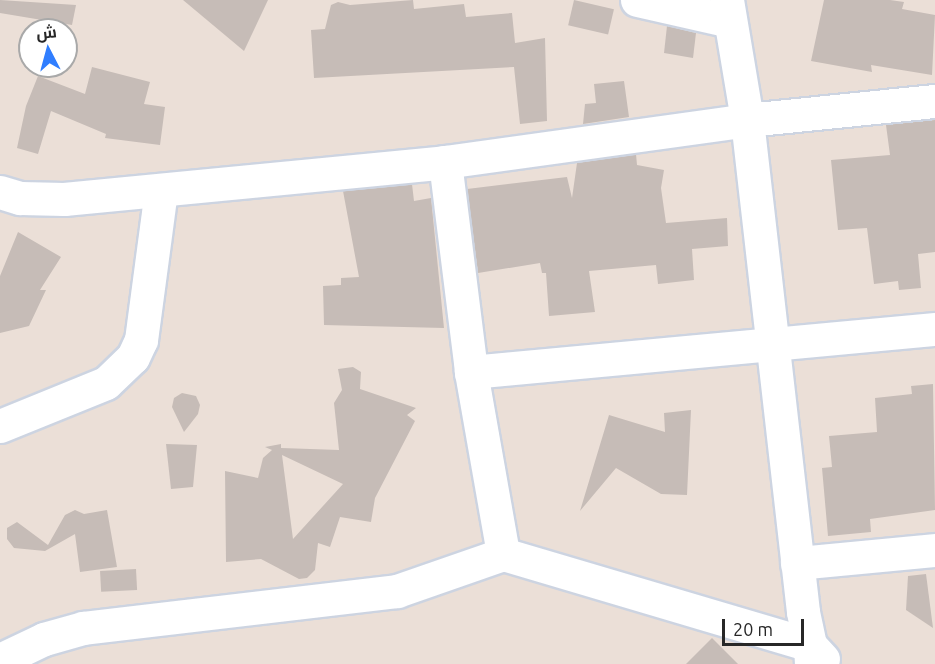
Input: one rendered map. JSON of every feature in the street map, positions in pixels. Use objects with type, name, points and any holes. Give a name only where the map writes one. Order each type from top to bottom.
[{"type":"street","points":[[638,0],[728,11],[747,120],[774,344],[796,563],[817,658]]},
{"type":"street","points":[[0,192],[40,200],[445,162],[747,120],[935,101]]},
{"type":"street","points":[[445,162],[471,372],[503,554]]},
{"type":"street","points":[[0,426],[106,384],[133,357],[141,339],[161,189]]},
{"type":"street","points":[[471,372],[935,329]]},
{"type":"street","points":[[796,563],[935,550]]},
{"type":"street","points":[[0,660],[44,639],[83,628],[397,591],[503,554],[817,658]]},
{"type":"building","points":[[0,0],[76,5],[73,18],[30,18],[0,13]]},
{"type":"building","points":[[183,0],[268,0],[244,51]]},
{"type":"building","points":[[413,0],[414,9],[464,4],[466,17],[512,13],[515,43],[545,38],[547,121],[520,124],[514,67],[314,78],[311,30],[325,29],[331,5],[338,2],[350,5]]},
{"type":"building","points":[[574,0],[614,9],[608,35],[568,25]]},
{"type":"building","points":[[824,0],[890,0],[904,2],[902,9],[935,15],[932,75],[871,65],[872,72],[811,61]]},
{"type":"building","points":[[667,26],[696,33],[693,58],[664,53]]},
{"type":"building","points":[[92,67],[150,82],[144,104],[165,107],[160,145],[105,138],[106,134],[51,111],[38,154],[17,148],[26,106],[37,78],[43,78],[85,94]]},
{"type":"building","points":[[624,81],[629,117],[583,124],[585,104],[596,103],[594,84]]},
{"type":"building","points":[[935,120],[935,252],[918,254],[921,288],[899,290],[898,281],[874,284],[867,228],[838,230],[831,160],[890,155],[886,125]]},
{"type":"building","points":[[636,154],[637,165],[664,170],[661,188],[666,223],[727,218],[728,246],[692,249],[694,280],[658,284],[656,265],[589,271],[595,312],[549,316],[546,273],[542,273],[540,263],[478,273],[467,189],[567,177],[572,198],[577,163]]},
{"type":"building","points":[[412,184],[414,201],[431,198],[444,328],[324,325],[323,286],[341,285],[341,278],[359,277],[343,191]]},
{"type":"building","points":[[18,232],[61,257],[40,290],[46,290],[29,326],[0,333],[0,276]]},
{"type":"building","points":[[353,367],[361,372],[360,389],[416,408],[407,415],[415,421],[375,498],[371,522],[340,517],[330,547],[318,543],[315,570],[307,578],[299,579],[261,559],[226,562],[225,471],[258,478],[263,458],[272,450],[265,447],[281,444],[281,448],[339,450],[334,403],[342,390],[338,369]],"holes":[[[282,455],[343,484],[293,539]]]},
{"type":"building","points":[[933,384],[935,510],[870,519],[871,532],[828,536],[822,468],[832,467],[829,436],[877,432],[875,398],[912,394],[911,386]]},
{"type":"building","points":[[182,393],[196,396],[200,405],[198,414],[184,432],[172,407],[174,398]]},
{"type":"building","points":[[691,410],[687,495],[661,494],[616,468],[580,511],[609,415],[665,432],[664,413]]},
{"type":"building","points":[[166,444],[197,445],[193,487],[171,489]]},
{"type":"building","points":[[75,510],[84,514],[107,510],[117,567],[80,572],[75,534],[45,551],[14,548],[7,539],[7,528],[17,522],[48,545],[65,515]]},
{"type":"building","points":[[136,569],[137,590],[101,592],[100,571]]},
{"type":"building","points":[[926,574],[933,628],[906,610],[908,576]]},
{"type":"building","points":[[712,638],[738,664],[686,664]]}]
